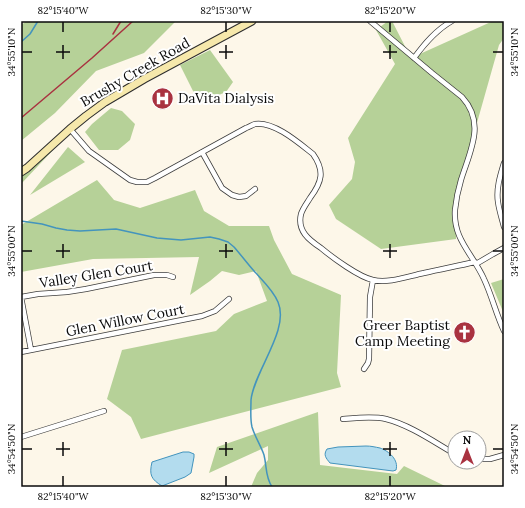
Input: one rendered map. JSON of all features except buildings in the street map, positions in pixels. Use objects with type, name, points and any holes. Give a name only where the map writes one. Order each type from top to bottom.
[{"type":"main road","name":"Brushy Creek Road","points":[[21,172],[70,128],[111,98],[252,21]]},
{"type":"street","points":[[370,21],[462,97],[469,105],[473,114],[475,136],[456,201],[455,220],[460,238],[476,263],[489,290],[504,331]]},
{"type":"street","points":[[414,58],[438,29],[452,21]]},
{"type":"street","points":[[70,128],[89,151],[130,180],[138,182],[147,182],[255,124],[271,126],[280,130],[313,154],[320,166],[320,180],[301,214],[302,230],[307,238],[322,249],[353,270],[373,280],[390,280],[476,263],[504,248]]},
{"type":"street","points":[[202,152],[222,188],[232,195],[239,197],[246,196],[255,189]]},
{"type":"street","points":[[504,163],[500,175],[497,194],[504,227]]},
{"type":"street","name":"Valley Glen Court","points":[[21,297],[67,292],[154,276],[167,275],[174,277]]},
{"type":"street","points":[[364,369],[369,358],[370,297],[373,280]]},
{"type":"street","points":[[21,297],[31,350]]},
{"type":"street","name":"Glen Willow Court","points":[[21,352],[202,316],[215,311],[229,299]]},
{"type":"street","points":[[21,437],[104,411]]},
{"type":"street","points":[[343,419],[372,417],[386,419],[405,426],[447,450]]},
{"type":"street","points":[[487,459],[504,455]]},
{"type":"green space","points":[[27,21],[176,21],[144,53],[96,71],[55,113],[21,141],[21,25]]},
{"type":"green space","points":[[388,21],[392,21],[411,58],[493,21],[504,21],[504,38],[499,45],[456,197],[456,239],[381,249],[336,219],[329,205],[352,179],[355,162],[348,138],[395,64],[376,30]]},
{"type":"green space","points":[[210,50],[233,82],[226,92],[199,103],[180,65]]},
{"type":"green space","points":[[111,108],[122,111],[135,124],[130,140],[118,150],[99,150],[85,132]]},
{"type":"green space","points":[[68,147],[85,162],[30,195]]},
{"type":"green space","points":[[54,149],[21,184],[21,177]]},
{"type":"green space","points":[[97,180],[114,200],[140,208],[195,190],[204,211],[229,226],[269,226],[274,240],[292,274],[341,295],[337,373],[341,387],[141,439],[131,417],[107,399],[122,350],[216,331],[234,314],[267,301],[256,271],[239,275],[222,271],[190,295],[199,257],[93,259],[21,272],[21,225]]},
{"type":"green space","points":[[504,279],[504,314],[491,283]]},
{"type":"green space","points":[[318,412],[320,465],[397,474],[404,466],[447,487],[251,487],[257,473],[268,460],[268,446],[209,473],[217,447]]},
{"type":"water","points":[[366,446],[380,448],[387,451],[395,459],[397,466],[396,470],[393,471],[330,463],[327,460],[325,453],[327,449],[338,447]]},
{"type":"water","points":[[183,452],[194,454],[191,473],[162,486],[153,479],[151,473],[152,462]]},
{"type":"waterway","points":[[21,42],[30,34],[38,21]]},
{"type":"waterway","points":[[21,221],[67,230],[80,231],[116,229],[157,238],[181,240],[210,237],[228,242],[234,247],[273,293],[278,302],[280,313],[276,338],[258,376],[251,400],[252,427],[264,455],[267,475],[272,487]]},
{"type":"railway","points":[[113,34],[121,21]]},
{"type":"railway","points":[[21,118],[133,21]]},
{"type":"place","name":"DaVita Dialysis","points":[[162,98]]},
{"type":"place","name":"Greer Baptist Camp Meeting","points":[[465,333]]}]
